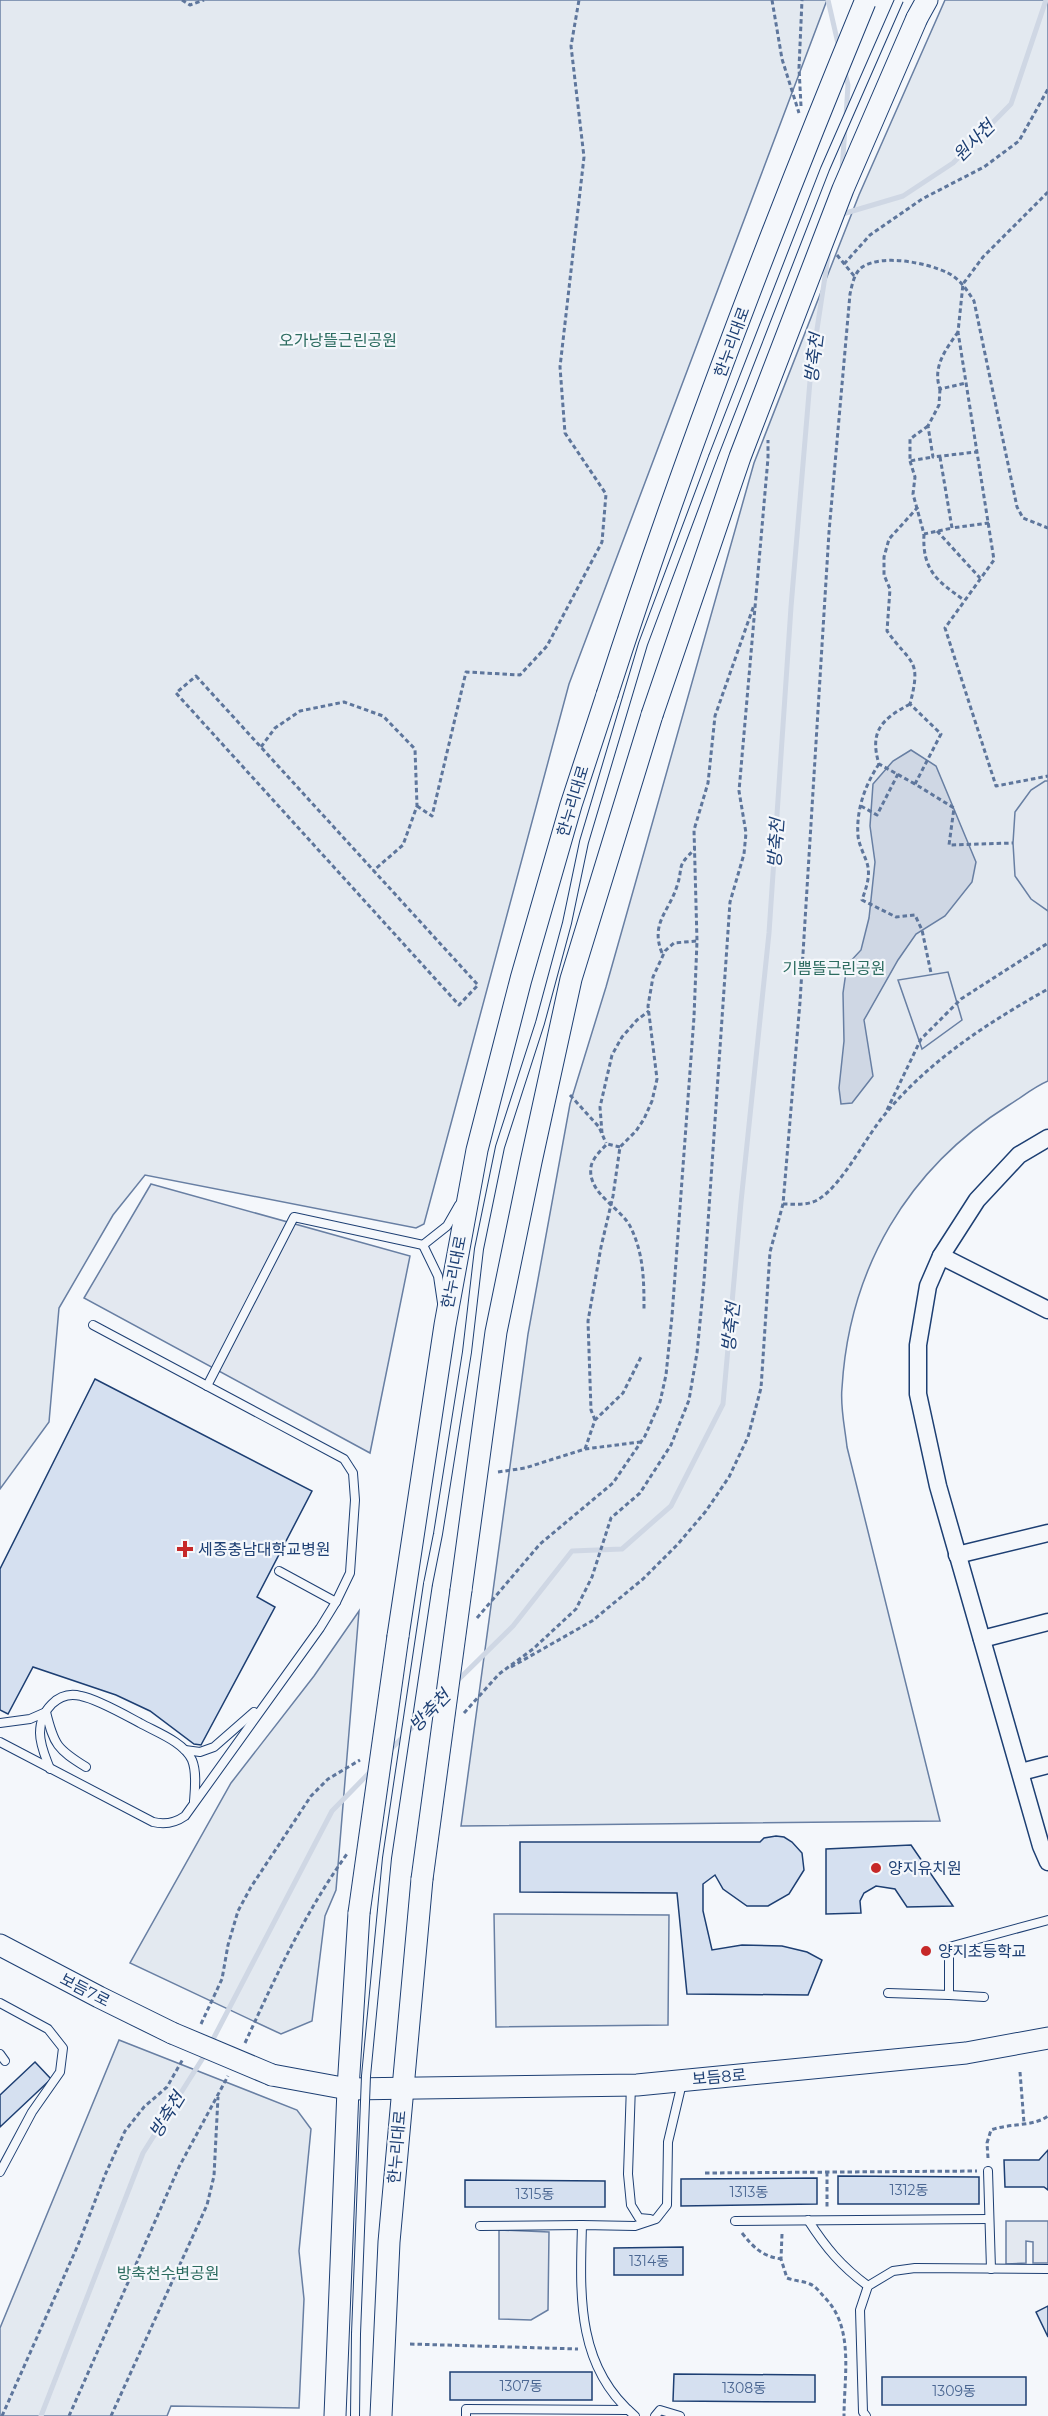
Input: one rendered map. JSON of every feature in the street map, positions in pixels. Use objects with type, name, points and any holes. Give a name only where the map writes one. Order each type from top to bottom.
[{"type":"street","name":"한누리대로","points":[[348,2089],[359,1913],[445,1325],[477,1150],[571,805],[635,607],[792,179],[865,1]]},
{"type":"street","name":"한누리대로","points":[[381,2416],[395,2090],[422,1879],[496,1332],[571,979],[652,715],[740,457],[843,189],[922,9]]},
{"type":"street","points":[[1048,1138],[1019,1155],[977,1200],[941,1256],[928,1286],[918,1345],[918,1394],[938,1486],[1041,1846],[1048,1862]]},
{"type":"street","points":[[941,1256],[1048,1310]]},
{"type":"street","points":[[957,1555],[1048,1533]]},
{"type":"street","points":[[982,1639],[1048,1622]]},
{"type":"street","points":[[1021,1772],[1048,1765]]},
{"type":"street","name":"보듬7로","points":[[0,1945],[172,2033],[272,2076],[348,2089]]},
{"type":"street","name":"보듬8로","points":[[395,2090],[631,2085],[683,2081],[966,2053],[1048,2038]]},
{"type":"street","points":[[335,2416],[348,2089],[395,2090]]},
{"type":"lane","points":[[355,2416],[366,2076],[387,1858],[428,1584],[465,1363],[479,1249],[500,1147],[540,1023],[567,923],[584,842],[642,644],[825,169],[899,0]]},
{"type":"lane","points":[[423,1245],[447,1226],[470,1187]]},
{"type":"lane","points":[[207,1386],[294,1217],[423,1245]]},
{"type":"lane","points":[[423,1245],[438,1276],[445,1325]]},
{"type":"lane","points":[[0,1742],[153,1822],[161,1824],[178,1820],[185,1816],[320,1628],[350,1573],[355,1500],[353,1473],[344,1459],[93,1326]]},
{"type":"lane","points":[[279,1571],[336,1602]]},
{"type":"lane","points":[[50,1769],[42,1747],[40,1732],[46,1712],[54,1702],[65,1695],[81,1695],[122,1714],[185,1750],[200,1752],[214,1747],[265,1702]]},
{"type":"lane","points":[[0,1723],[30,1719],[46,1712]]},
{"type":"lane","points":[[46,1712],[57,1746],[86,1767]]},
{"type":"lane","points":[[185,1750],[193,1761],[194,1802]]},
{"type":"lane","points":[[949,1995],[949,1947],[1048,1920]]},
{"type":"lane","points":[[888,1993],[984,1997]]},
{"type":"lane","points":[[0,2003],[48,2029],[63,2048],[60,2072],[32,2112],[0,2172]]},
{"type":"lane","points":[[480,2226],[635,2226],[656,2219],[667,2205],[668,2142],[683,2081]]},
{"type":"lane","points":[[631,2085],[628,2139],[631,2205],[639,2218],[656,2219]]},
{"type":"lane","points":[[988,2171],[991,2269]]},
{"type":"lane","points":[[735,2221],[989,2219]]},
{"type":"lane","points":[[808,2220],[843,2267],[868,2286]]},
{"type":"lane","points":[[582,2225],[581,2278],[589,2349],[600,2377],[628,2414]]},
{"type":"lane","points":[[866,2416],[863,2412],[860,2310],[868,2286],[893,2271],[915,2268],[1048,2270]]},
{"type":"lane","points":[[466,2416],[466,2409],[628,2414]]},
{"type":"lane","points":[[655,2416],[660,2410],[680,2416]]},
{"type":"path","points":[[182,0],[190,5],[204,0]]},
{"type":"path","points":[[417,806],[432,816],[466,672],[520,675],[546,646],[602,542],[606,495],[565,433],[560,367],[584,157],[571,46],[579,0]]},
{"type":"path","points":[[772,0],[782,58],[802,123],[799,68],[801,0]]},
{"type":"path","points":[[844,264],[870,235],[922,199],[984,167],[1019,141],[1048,89]]},
{"type":"path","points":[[1048,192],[983,257],[963,284],[958,332],[994,560],[945,628],[996,786],[1048,777]]},
{"type":"path","points":[[839,257],[855,277]]},
{"type":"path","points":[[499,1674],[592,1621],[643,1579],[678,1544],[706,1511],[729,1477],[748,1437],[761,1388],[770,1252],[783,1204],[801,1002],[829,531],[850,294],[860,269],[876,262],[896,261],[927,265],[950,274],[963,284],[974,301],[1017,507],[1023,518],[1048,528]]},
{"type":"path","points":[[958,332],[942,354],[937,380],[940,389],[939,405],[928,426],[910,439],[910,461],[915,477],[914,494],[924,534],[925,562],[939,580],[964,600]]},
{"type":"path","points":[[940,389],[966,383]]},
{"type":"path","points":[[928,426],[933,458]]},
{"type":"path","points":[[460,1718],[499,1674],[533,1648],[576,1608],[592,1577],[611,1518],[640,1493],[671,1445],[689,1400],[697,1353],[704,1281],[729,902],[744,854],[746,833],[738,791],[768,458],[768,431]]},
{"type":"path","points":[[910,461],[977,452]]},
{"type":"path","points":[[940,457],[952,528]]},
{"type":"path","points":[[918,507],[889,539],[884,557],[884,576],[890,589],[886,632],[899,649],[911,659],[917,677],[910,704],[891,714],[880,726],[874,747],[879,764],[954,808],[949,845],[1013,843]]},
{"type":"path","points":[[924,534],[988,523]]},
{"type":"path","points":[[937,531],[980,579]]},
{"type":"path","points":[[196,676],[374,871],[477,985],[459,1005],[176,693],[196,676]]},
{"type":"path","points":[[261,747],[275,728],[300,711],[344,702],[383,716],[415,749],[417,806],[403,845],[374,871]]},
{"type":"path","points":[[910,704],[941,734],[915,784]]},
{"type":"path","points":[[879,764],[866,783],[861,806],[858,837],[868,865],[869,879],[862,900],[896,917],[915,915],[922,930],[931,973]]},
{"type":"path","points":[[861,806],[877,815],[898,774]]},
{"type":"path","points":[[663,954],[658,932],[660,919],[678,885],[680,867],[695,849]]},
{"type":"path","points":[[595,1420],[591,1410],[588,1327],[595,1276],[611,1205],[620,1147],[644,1119],[657,1080],[649,1011],[653,977],[663,954],[674,943],[698,941]]},
{"type":"path","points":[[783,1204],[805,1204],[818,1200],[827,1192],[862,1148],[885,1113],[921,1039],[961,999],[1048,943]]},
{"type":"path","points":[[885,1113],[941,1059],[979,1029],[1048,988]]},
{"type":"path","points":[[602,1133],[600,1107],[612,1054],[622,1037],[637,1020],[649,1011]]},
{"type":"path","points":[[570,1095],[602,1133],[607,1144]]},
{"type":"path","points":[[607,1144],[620,1147]]},
{"type":"path","points":[[607,1144],[591,1166],[592,1177],[600,1194],[625,1217],[629,1224],[642,1261],[644,1311]]},
{"type":"path","points":[[585,1449],[595,1420],[623,1393],[642,1355]]},
{"type":"path","points":[[498,1472],[525,1468],[585,1449],[640,1442]]},
{"type":"path","points":[[242,2049],[303,1924],[332,1874],[353,1846]]},
{"type":"path","points":[[69,2416],[179,2167],[232,2068]]},
{"type":"path","points":[[1020,2073],[1024,2123]]},
{"type":"path","points":[[111,2416],[207,2205],[214,2176],[214,2135],[219,2093]]},
{"type":"path","points":[[705,2173],[988,2171],[987,2143],[992,2130],[1001,2126],[1041,2121],[1048,2116]]},
{"type":"path","points":[[827,2172],[828,2220]]},
{"type":"path","points":[[783,2220],[781,2259],[787,2278],[810,2284],[818,2290],[835,2308],[840,2320],[844,2337],[844,2416]]},
{"type":"path","points":[[735,2221],[734,2227],[758,2252],[781,2259]]},
{"type":"path","points":[[410,2344],[589,2349]]},
{"type":"green space","name":"오가낭뜰근린공원","points":[[0,0],[827,0],[569,684],[424,1224],[416,1228],[145,1175],[113,1215],[59,1308],[49,1422],[0,1489]]},
{"type":"green space","name":"기쁨뜰근린공원","points":[[945,0],[1048,0],[1048,1081],[1028,1092],[973,1131],[941,1159],[913,1191],[890,1226],[871,1263],[857,1303],[847,1344],[842,1410],[847,1447],[940,1821],[461,1826],[528,1334],[570,1104],[606,987],[754,463],[859,195]]},
{"type":"green space","points":[[359,1611],[336,1890],[325,1916],[312,2021],[281,2034],[130,1963],[231,1783],[314,1676]]},
{"type":"green space","points":[[494,1914],[669,1915],[668,2025],[496,2027]]},
{"type":"green space","name":"방축천수변공원","points":[[119,2040],[297,2110],[311,2129],[299,2251],[304,2299],[299,2408],[171,2406],[167,2416],[0,2416],[0,2328]]},
{"type":"shaded area","points":[[911,750],[936,766],[976,862],[972,882],[945,916],[916,934],[898,960],[864,1020],[873,1076],[852,1103],[841,1104],[839,1088],[844,1041],[843,993],[847,965],[861,950],[869,918],[875,862],[870,826],[873,784],[893,761]]},
{"type":"shaded area","points":[[1048,781],[1048,911],[1031,899],[1015,876],[1013,843],[1015,812],[1031,790]]},
{"type":"shaded area","points":[[948,972],[962,1020],[922,1049],[898,980]]},
{"type":"shaded area","points":[[151,1184],[410,1256],[370,1453],[84,1298]]},
{"type":"shaded area","points":[[1006,2221],[1048,2221],[1048,2263],[1033,2263],[1033,2242],[1026,2241],[1026,2263],[1006,2264]]},
{"type":"shaded area","points":[[499,2230],[549,2232],[548,2310],[531,2320],[499,2319]]},
{"type":"building","points":[[95,1379],[312,1491],[257,1597],[275,1607],[201,1745],[194,1744],[150,1711],[116,1695],[33,1667],[8,1714],[0,1710],[0,1569]]},
{"type":"building","points":[[784,1837],[792,1842],[802,1853],[804,1870],[789,1894],[768,1906],[747,1906],[723,1889],[715,1875],[703,1884],[703,1911],[712,1950],[742,1945],[782,1946],[807,1952],[822,1960],[808,1995],[687,1994],[677,1893],[520,1892],[520,1842],[760,1842],[764,1838]]},
{"type":"building","name":"양지유치원","points":[[911,1845],[953,1906],[907,1907],[895,1889],[876,1886],[864,1893],[860,1901],[861,1913],[826,1914],[826,1849]]},
{"type":"building","points":[[35,2062],[51,2079],[0,2127],[0,2095]]},
{"type":"building","points":[[1048,2150],[1048,2190],[1044,2187],[1005,2187],[1004,2160],[1039,2160]]},
{"type":"building","points":[[838,2176],[979,2177],[979,2204],[838,2204]]},
{"type":"building","points":[[817,2178],[817,2204],[681,2206],[681,2179]]},
{"type":"building","points":[[465,2180],[605,2181],[605,2207],[465,2207]]},
{"type":"building","points":[[683,2247],[683,2275],[614,2275],[614,2248]]},
{"type":"building","points":[[1048,2306],[1048,2337],[1036,2312]]},
{"type":"building","points":[[450,2372],[592,2372],[592,2400],[450,2400]]},
{"type":"building","points":[[674,2374],[815,2375],[815,2402],[673,2401]]},
{"type":"building","points":[[882,2377],[1026,2377],[1026,2405],[882,2405]]},
{"type":"waterway","name":"방축천","points":[[828,0],[839,48]]},
{"type":"waterway","name":"원사천","points":[[839,215],[903,196],[953,163],[1011,104],[1046,0]]},
{"type":"waterway","name":"방축천","points":[[845,72],[848,85],[846,116]]},
{"type":"waterway","name":"방축천","points":[[842,170],[845,128]]},
{"type":"waterway","name":"방축천","points":[[455,1683],[513,1626],[572,1551],[622,1549],[671,1506],[723,1404],[769,933],[791,607],[811,369],[829,250]]},
{"type":"waterway","name":"방축천","points":[[388,1752],[440,1699]]},
{"type":"waterway","name":"방축천","points":[[210,2045],[332,1811],[372,1770]]},
{"type":"waterway","name":"방축천","points":[[41,2416],[143,2153],[206,2053]]},
{"type":"place","name":"세종충남대학교병원","points":[[185,1549]]},
{"type":"place","name":"양지유치원","points":[[876,1868]]},
{"type":"place","name":"양지초등학교","points":[[926,1951]]}]
